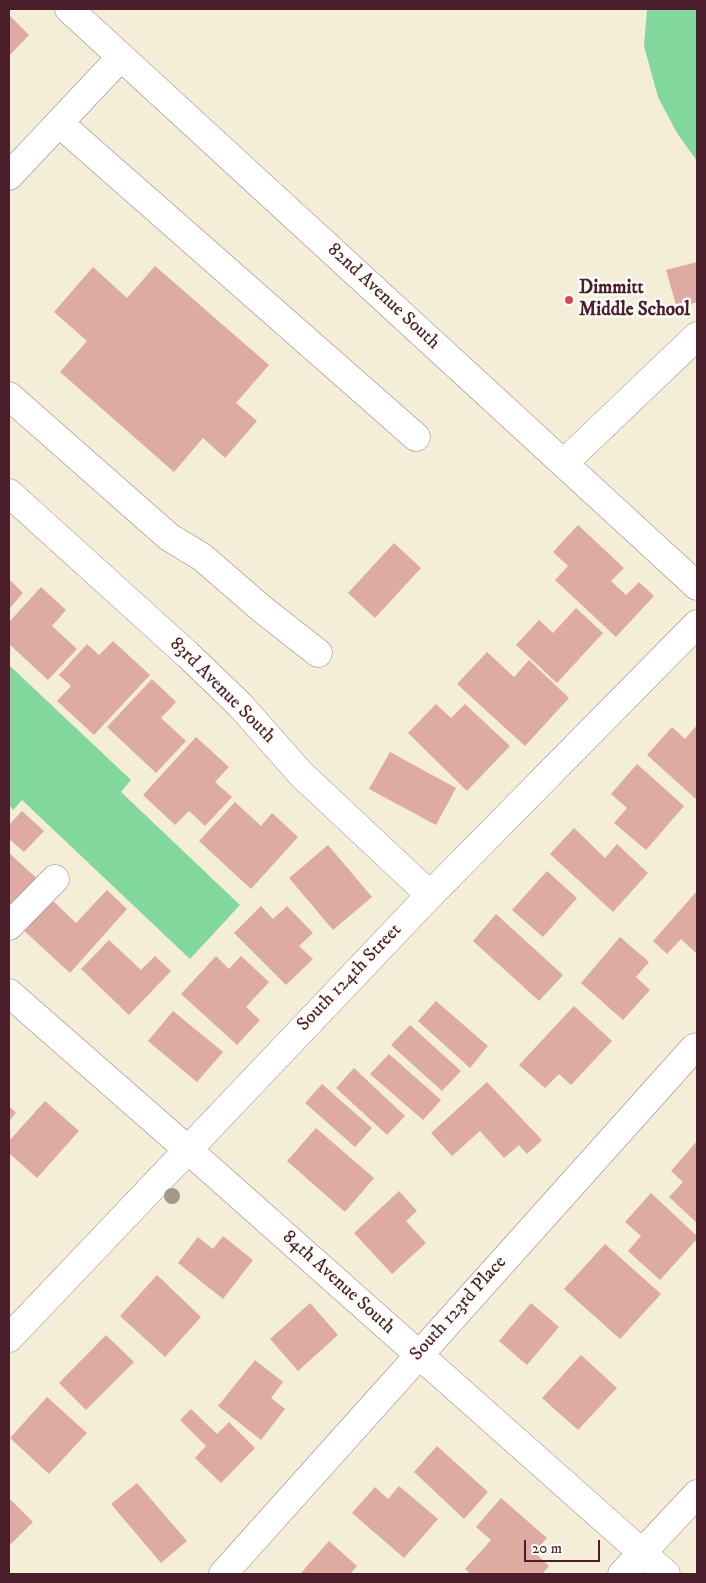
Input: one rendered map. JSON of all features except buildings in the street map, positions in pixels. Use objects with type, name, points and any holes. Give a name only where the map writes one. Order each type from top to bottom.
[{"type":"street","name":"82nd Avenue South","points":[[69,9],[697,586]]},
{"type":"street","points":[[9,176],[121,57]]},
{"type":"street","points":[[59,123],[416,437]]},
{"type":"street","points":[[564,463],[697,336]]},
{"type":"street","points":[[9,396],[169,538],[202,557],[262,609],[318,653]]},
{"type":"street","name":"83rd Avenue South","points":[[9,493],[240,705],[300,774],[430,895]]},
{"type":"street","name":"South 124th Street","points":[[9,1338],[430,895],[697,624]]},
{"type":"street","points":[[9,926],[55,879]]},
{"type":"street","name":"84th Avenue South","points":[[9,993],[188,1149],[666,1574]]},
{"type":"street","name":"South 123rd Place","points":[[223,1574],[687,1055],[697,1047]]},
{"type":"street","points":[[622,1574],[697,1494]]},
{"type":"green space","points":[[647,9],[697,9],[697,161],[677,133],[658,97],[644,46]]},
{"type":"green space","points":[[9,665],[131,780],[121,792],[240,905],[190,959],[22,800],[13,810],[9,805]]},
{"type":"place","name":"Dimmitt Middle School","points":[[569,300]]}]
